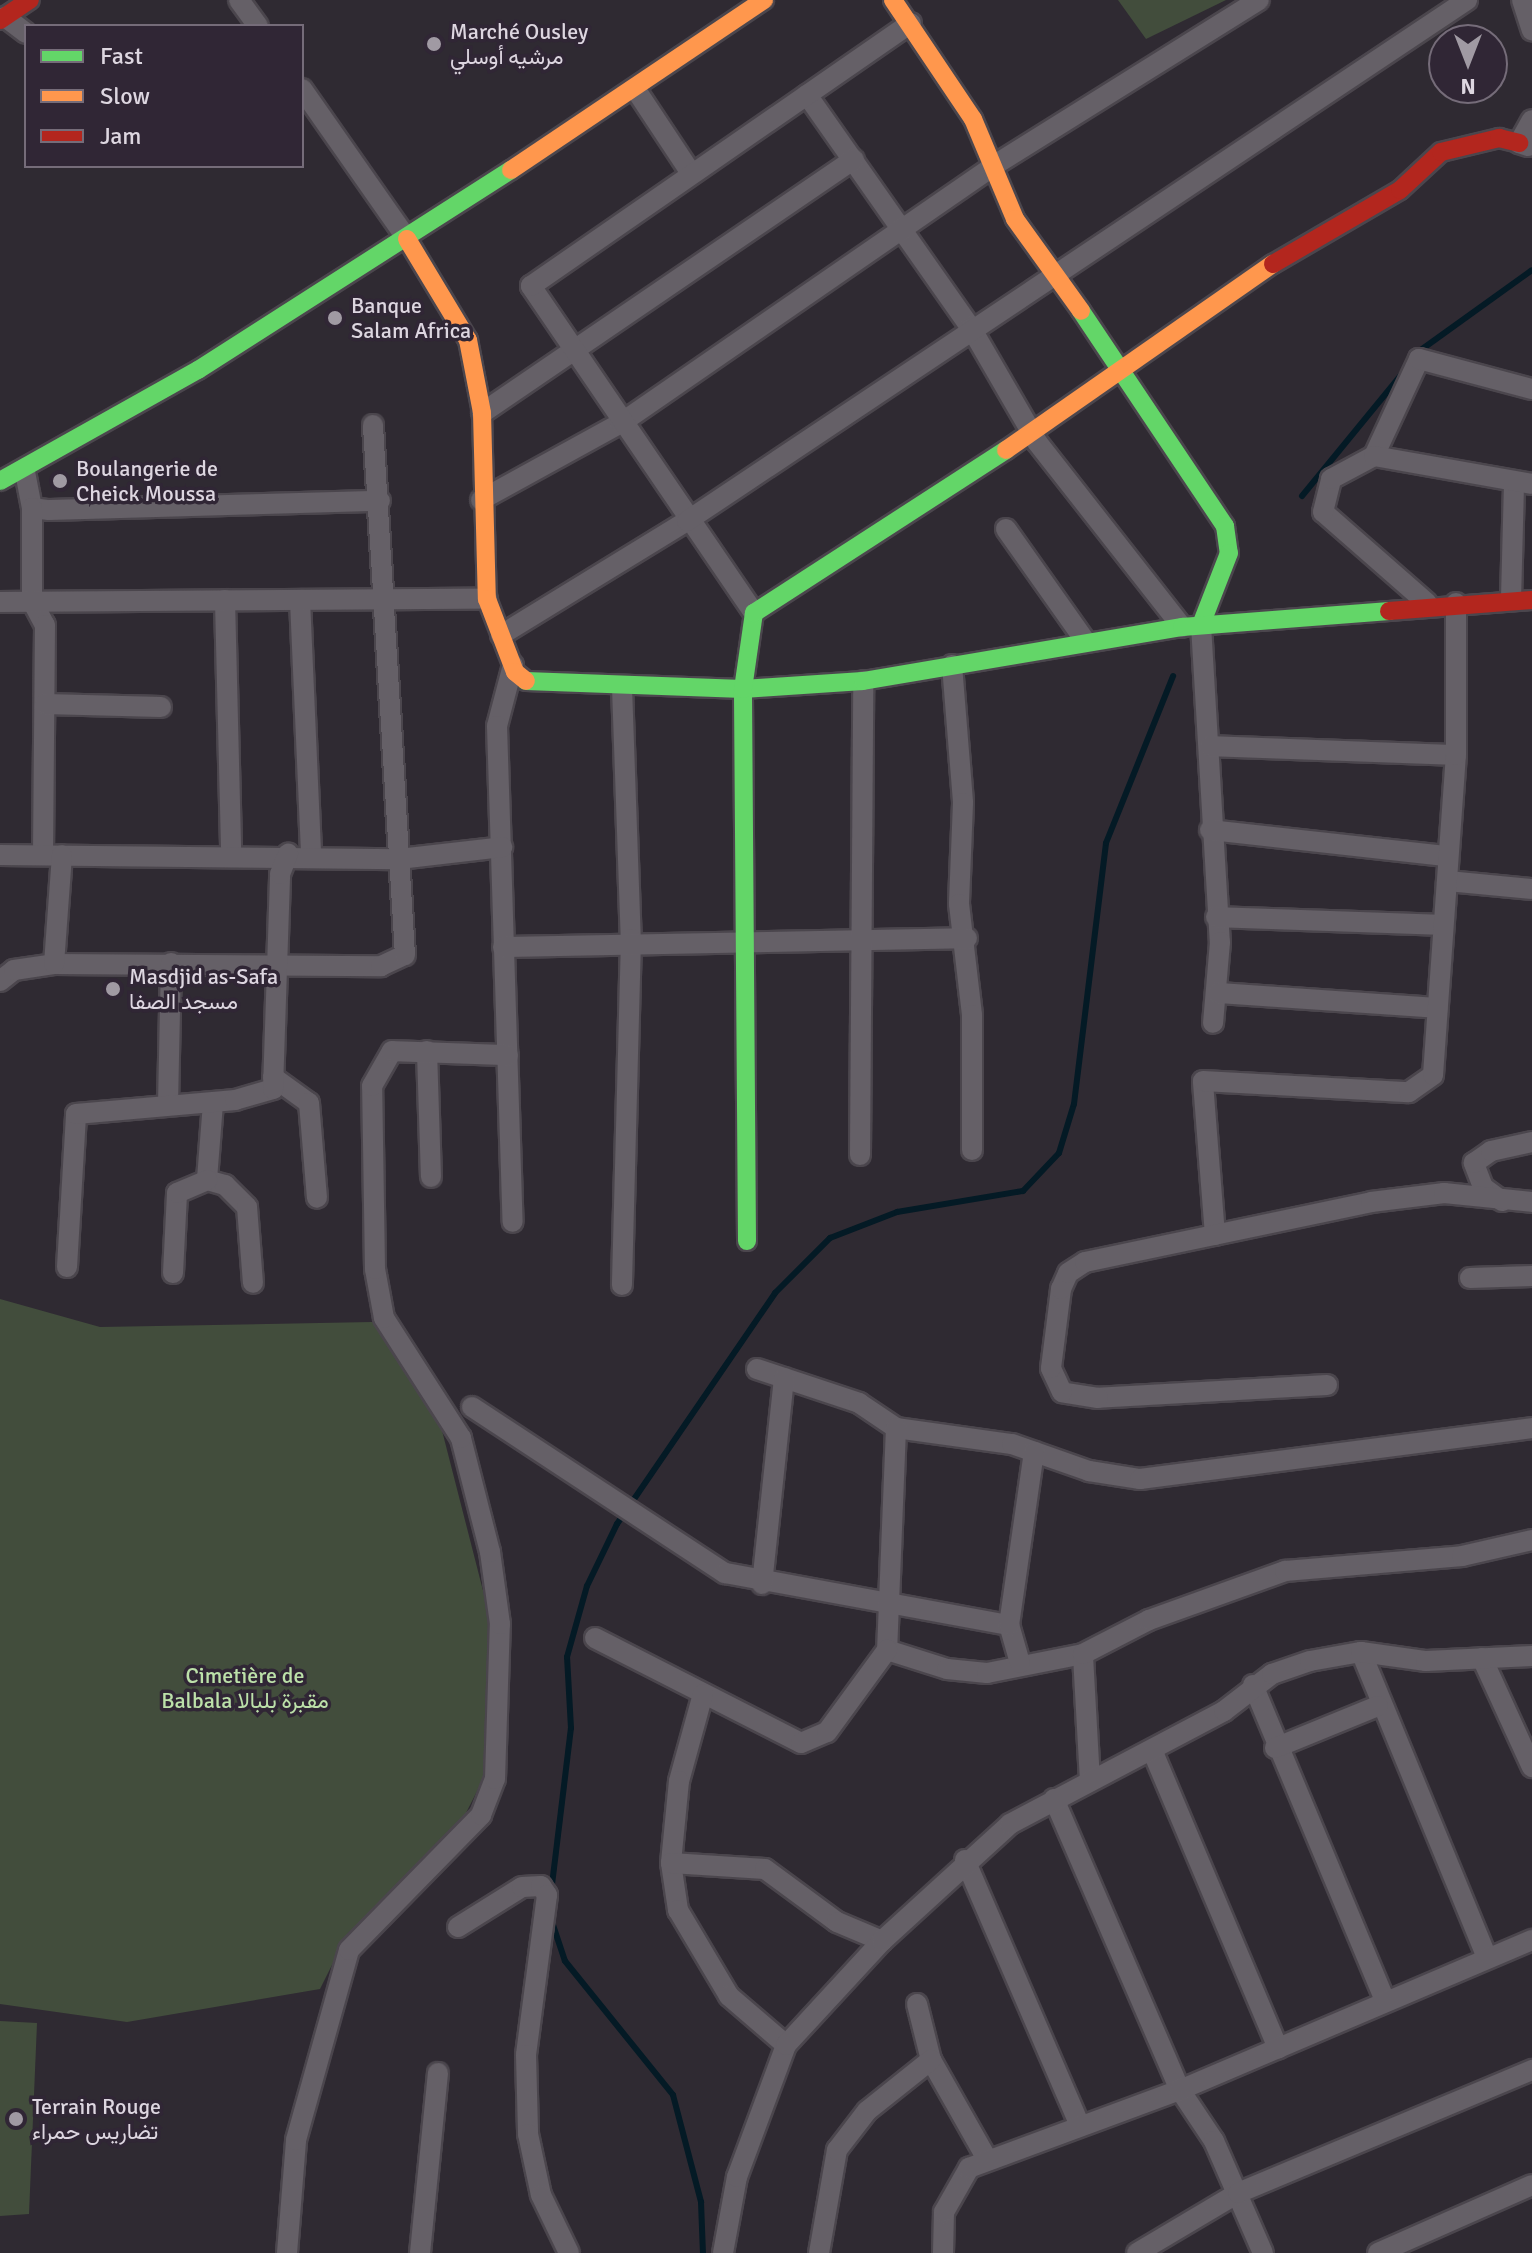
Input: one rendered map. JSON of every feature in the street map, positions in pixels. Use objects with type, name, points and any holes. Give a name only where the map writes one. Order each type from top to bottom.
[{"type":"street","points":[[24,32],[2,19],[30,0]]},
{"type":"street","points":[[239,0],[257,24]]},
{"type":"street","points":[[0,481],[25,472],[407,239],[636,90],[764,0]]},
{"type":"street","points":[[893,0],[973,119],[990,168],[1054,273],[1126,372],[1225,526],[1229,553],[1191,626]]},
{"type":"street","points":[[481,500],[621,423],[990,168],[1259,0]]},
{"type":"street","points":[[501,635],[687,521],[971,328],[1467,0]]},
{"type":"street","points":[[1522,0],[1532,30]]},
{"type":"street","points":[[747,1241],[743,689],[754,613],[687,521],[531,286],[689,170],[807,95],[911,23]]},
{"type":"street","points":[[636,90],[689,170]]},
{"type":"street","points":[[304,92],[407,239],[468,340],[482,413],[481,500],[487,599],[513,665],[527,682],[743,689],[863,681],[1084,639],[1191,626],[1427,603],[1532,600]]},
{"type":"street","points":[[807,95],[971,328],[1031,432],[1191,626],[1210,746],[1210,830],[1218,993],[1213,1023]]},
{"type":"street","points":[[754,613],[1126,372],[1299,245],[1400,190],[1441,152],[1499,138],[1525,146],[1532,120]]},
{"type":"street","points":[[482,413],[573,346],[854,159]]},
{"type":"street","points":[[1427,603],[1323,512],[1331,479],[1374,456],[1419,359],[1532,389]]},
{"type":"street","points":[[0,981],[14,970],[54,964],[401,961],[406,946],[373,425]]},
{"type":"street","points":[[1374,456],[1523,484],[1511,599]]},
{"type":"street","points":[[25,472],[32,508],[32,601],[44,613],[54,964]]},
{"type":"street","points":[[32,508],[380,501]]},
{"type":"street","points":[[1006,529],[1084,639]]},
{"type":"street","points":[[0,602],[487,599]]},
{"type":"street","points":[[225,600],[231,853]]},
{"type":"street","points":[[300,600],[311,854]]},
{"type":"street","points":[[1215,1235],[1203,1081],[1418,1091],[1434,1071],[1456,755],[1456,603]]},
{"type":"street","points":[[513,665],[497,726],[513,1222]]},
{"type":"street","points":[[952,665],[963,803],[959,904],[967,938],[972,1150]]},
{"type":"street","points":[[860,1155],[863,681]]},
{"type":"street","points":[[622,687],[631,939],[622,1285]]},
{"type":"street","points":[[45,704],[161,707]]},
{"type":"street","points":[[1210,746],[1456,755]]},
{"type":"street","points":[[1210,830],[1447,856]]},
{"type":"street","points":[[0,855],[231,853],[399,859],[502,847]]},
{"type":"street","points":[[67,1267],[76,1114],[213,1103],[271,1092],[280,874],[288,854]]},
{"type":"street","points":[[1447,881],[1532,889]]},
{"type":"street","points":[[1216,917],[1443,925]]},
{"type":"street","points":[[503,947],[631,939],[862,943],[967,938]]},
{"type":"street","points":[[168,1105],[171,963]]},
{"type":"street","points":[[1218,993],[1437,1008]]},
{"type":"street","points":[[287,2253],[296,2140],[349,1950],[481,1815],[495,1779],[500,1624],[480,1505],[449,1413],[384,1318],[375,1269],[375,1072],[392,1051],[508,1055]]},
{"type":"street","points":[[427,1051],[431,1177]]},
{"type":"street","points":[[273,1077],[309,1103],[317,1198]]},
{"type":"street","points":[[207,1180],[213,1103]]},
{"type":"street","points":[[1506,1204],[1483,1187],[1474,1163],[1491,1151],[1532,1142]]},
{"type":"street","points":[[173,1273],[177,1193],[207,1180],[225,1185],[247,1207],[253,1283]]},
{"type":"street","points":[[1327,1385],[1098,1398],[1062,1392],[1053,1381],[1068,1273],[1085,1262],[1418,1194],[1506,1204],[1532,1202]]},
{"type":"street","points":[[1470,1278],[1532,1276]]},
{"type":"street","points":[[757,1369],[859,1403],[896,1428],[1034,1452],[1089,1471],[1188,1477],[1532,1428]]},
{"type":"street","points":[[762,1584],[784,1378]]},
{"type":"street","points":[[472,1407],[625,1512],[711,1565],[762,1584],[893,1603],[1009,1625]]},
{"type":"street","points":[[595,1638],[801,1743],[818,1741],[887,1650],[893,1603],[896,1428]]},
{"type":"street","points":[[1020,1663],[1009,1625],[1034,1452]]},
{"type":"street","points":[[887,1650],[960,1671],[987,1673],[1020,1663],[1083,1654],[1149,1620],[1285,1571],[1462,1556],[1532,1540]]},
{"type":"street","points":[[1361,1652],[1378,1706],[1487,1958]]},
{"type":"street","points":[[723,2253],[737,2177],[786,2045],[882,1941],[965,1860],[1054,1799],[1224,1711],[1253,1685],[1310,1661],[1361,1652],[1426,1661],[1532,1656]]},
{"type":"street","points":[[1083,1654],[1090,1781]]},
{"type":"street","points":[[1482,1658],[1530,1756]]},
{"type":"street","points":[[1253,1685],[1275,1748],[1385,2001]]},
{"type":"street","points":[[703,1694],[687,1739],[671,1863],[678,1910],[697,1951],[729,1996],[786,2045]]},
{"type":"street","points":[[1275,1748],[1378,1706]]},
{"type":"street","points":[[1152,1750],[1278,2048]]},
{"type":"street","points":[[1054,1799],[1180,2090],[1238,2193],[1263,2253]]},
{"type":"street","points":[[965,1860],[1080,2126]]},
{"type":"street","points":[[671,1863],[765,1869],[837,1922],[882,1941]]},
{"type":"street","points":[[458,1927],[522,1887],[541,1886],[547,1895],[526,2055],[528,2134],[541,2195],[569,2253]]},
{"type":"street","points":[[943,2253],[949,2196],[969,2168],[1180,2090],[1532,1940]]},
{"type":"street","points":[[917,2004],[931,2060],[987,2159]]},
{"type":"street","points":[[819,2253],[837,2150],[867,2111],[931,2060]]},
{"type":"street","points":[[1137,2253],[1238,2193],[1532,2070]]},
{"type":"street","points":[[420,2253],[438,2073]]},
{"type":"street","points":[[1378,2253],[1532,2185]]},
{"type":"green space","points":[[1118,0],[1226,0],[1146,39]]},
{"type":"green space","name":"Cimetière de Balbala مقبرة بلبالا","points":[[0,1299],[100,1327],[372,1322],[426,1368],[489,1614],[492,1762],[446,1852],[348,1933],[320,1989],[127,2022],[0,2004]]},
{"type":"green space","name":"Terrain Rouge تضاريس حمراء","points":[[0,2021],[37,2023],[29,2214],[0,2216]]},
{"type":"waterway","points":[[1418,352],[1532,270]]},
{"type":"waterway","points":[[1302,496],[1402,374]]},
{"type":"waterway","points":[[551,1893],[571,1728],[567,1657],[587,1586],[617,1524],[775,1293],[830,1238],[897,1212],[1023,1191],[1059,1153],[1074,1104],[1106,843],[1173,676]]},
{"type":"waterway","points":[[551,1919],[565,1961],[673,2095],[701,2202],[703,2253]]},
{"type":"traffic: fast","points":[[0,481],[198,370],[511,170]]},
{"type":"traffic: fast","points":[[1081,311],[1225,526],[1229,553],[1201,625]]},
{"type":"traffic: fast","points":[[747,1241],[743,689],[754,613],[1006,450]]},
{"type":"traffic: fast","points":[[526,681],[743,689],[863,681],[1182,627],[1389,611]]},
{"type":"traffic: slow","points":[[511,170],[764,0]]},
{"type":"traffic: slow","points":[[893,0],[973,119],[1015,219],[1081,311]]},
{"type":"traffic: slow","points":[[407,239],[468,340],[482,413],[487,599],[515,672],[526,681]]},
{"type":"traffic: slow","points":[[1006,450],[1273,264]]},
{"type":"traffic: jam","points":[[0,20],[30,0]]},
{"type":"traffic: jam","points":[[1273,264],[1400,190],[1441,152],[1499,138],[1519,143]]},
{"type":"traffic: jam","points":[[1389,611],[1532,600]]},
{"type":"place","name":"Marché Ousley مرشيه أوسلي","points":[[434,44]]},
{"type":"place","name":"Banque Salam Africa","points":[[335,318]]},
{"type":"place","name":"Boulangerie de Cheick Moussa","points":[[60,481]]},
{"type":"place","name":"Masdjid as-Safa مسجد الصفا","points":[[113,989]]},
{"type":"place","name":"Terrain Rouge تضاريس حمراء","points":[[16,2119]]}]
